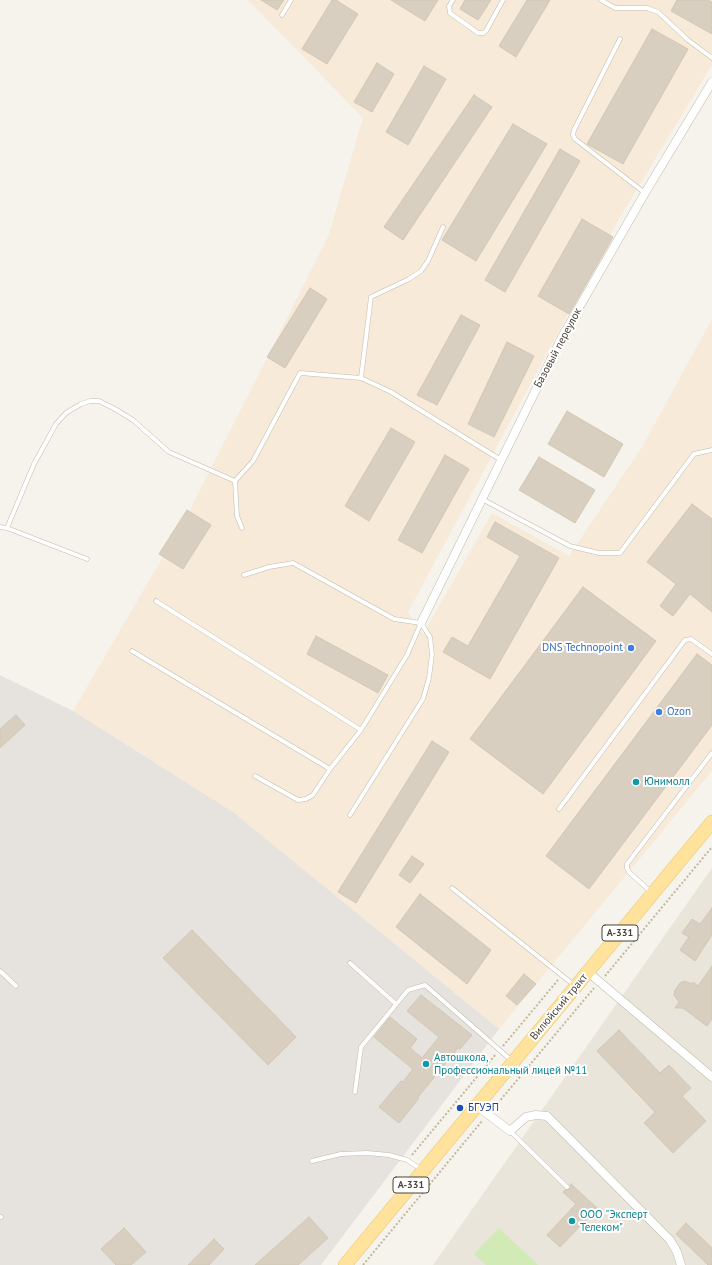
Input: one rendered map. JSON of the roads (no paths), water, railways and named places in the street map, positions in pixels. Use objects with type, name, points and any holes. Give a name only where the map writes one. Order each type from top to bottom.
[{"type":"main road","name":"Вилюйский тракт","points":[[345,1265],[712,822]]},
{"type":"street","name":"Базовый переулок","points":[[421,623],[463,541],[481,499],[562,337],[645,193],[712,82]]},
{"type":"street","points":[[588,972],[712,1077]]},
{"type":"street","points":[[477,1106],[510,1130],[526,1117],[536,1115],[548,1116],[670,1240],[678,1252],[681,1265]]},
{"type":"lane","points":[[282,15],[291,0]]},
{"type":"lane","points":[[452,0],[449,6],[450,13],[478,33],[483,33],[486,31],[503,0]]},
{"type":"lane","points":[[601,0],[615,8],[647,8],[658,12],[688,40],[712,58]]},
{"type":"lane","points":[[620,39],[574,130],[573,136],[575,140],[645,193]]},
{"type":"lane","points":[[361,378],[371,297],[409,279],[421,271],[428,261],[443,227]]},
{"type":"lane","points":[[242,528],[237,516],[235,481],[253,461],[300,372],[361,378],[391,392],[501,460]]},
{"type":"lane","points":[[7,528],[34,464],[56,424],[66,413],[81,404],[90,401],[99,402],[115,409],[133,420],[169,452],[235,481]]},
{"type":"lane","points":[[481,499],[570,546],[599,553],[620,553],[694,454],[712,450]]},
{"type":"lane","points":[[0,527],[7,528],[87,559]]},
{"type":"lane","points":[[244,575],[269,566],[293,563],[394,619],[421,623],[430,637],[432,654],[429,678],[423,699],[350,815]]},
{"type":"lane","points":[[156,601],[361,730]]},
{"type":"lane","points":[[255,776],[298,800],[306,799],[313,795],[330,769],[361,730],[407,655],[421,623]]},
{"type":"lane","points":[[559,809],[685,640],[690,639],[712,654]]},
{"type":"lane","points":[[132,651],[330,769]]},
{"type":"lane","points":[[653,893],[629,872],[627,864],[712,753]]},
{"type":"lane","points":[[452,888],[576,986]]},
{"type":"lane","points":[[350,963],[396,1004]]},
{"type":"lane","points":[[0,971],[16,986]]},
{"type":"lane","points":[[355,1092],[361,1047],[408,990],[425,985],[513,1062]]},
{"type":"lane","points":[[510,1130],[568,1187]]},
{"type":"lane","points":[[312,1161],[341,1154],[367,1153],[390,1155],[407,1160],[423,1170]]},
{"type":"place","name":"DNS Technopoint","points":[[631,648]]},
{"type":"place","name":"Ozon","points":[[659,712]]},
{"type":"place","name":"Юнимолл","points":[[636,782]]},
{"type":"place","name":"Автошкола, Профессиональный лицей №11","points":[[426,1064]]},
{"type":"place","name":"БГУЭП","points":[[460,1108]]},
{"type":"place","name":"ООО \"Эксперт Телеком\"","points":[[572,1221]]}]
